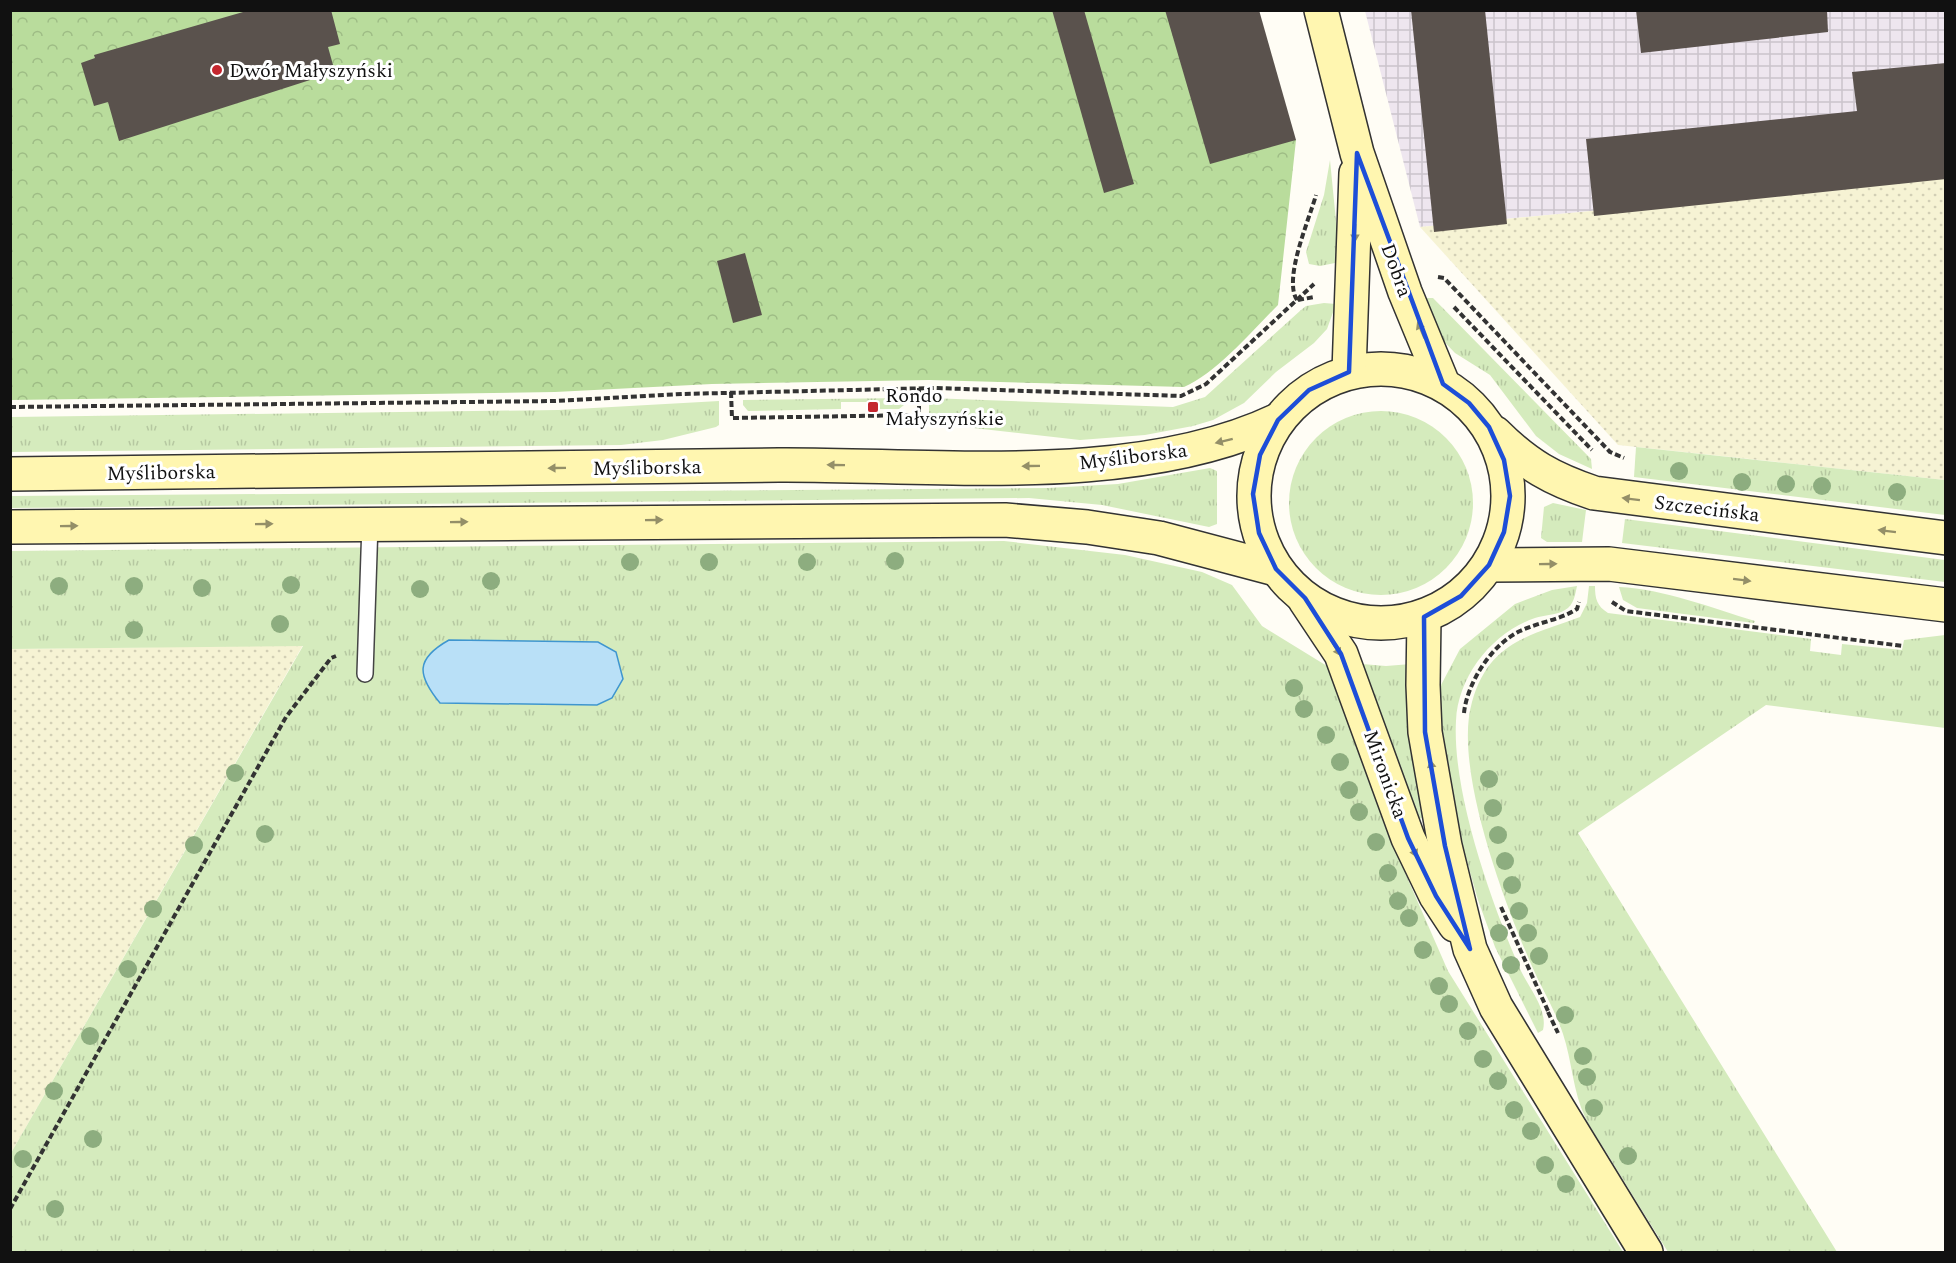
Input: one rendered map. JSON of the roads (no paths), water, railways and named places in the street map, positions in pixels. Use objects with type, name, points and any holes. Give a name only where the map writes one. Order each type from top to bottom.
[{"type":"main road","name":"Dobra","points":[[1320,10],[1357,153],[1405,292],[1443,384]]},
{"type":"main road","name":"Dobra","points":[[1349,372],[1357,153]]},
{"type":"main road","points":[[1373,368],[1397,369],[1443,384],[1469,402],[1489,427],[1504,460],[1509,496],[1504,532],[1489,565],[1461,596],[1424,616],[1382,624],[1341,618],[1305,598],[1276,569],[1259,534],[1253,494],[1260,455],[1278,420],[1309,390],[1349,372],[1373,368]]},
{"type":"main road","name":"Myśliborska","points":[[10,474],[821,465],[1063,465],[1180,452],[1231,440],[1278,420]]},
{"type":"main road","name":"Szczecińska","points":[[1489,427],[1519,458],[1543,473],[1594,493],[1946,538]]},
{"type":"main road","points":[[10,527],[1005,520],[1087,527],[1159,538],[1276,569]]},
{"type":"main road","points":[[1489,565],[1609,564],[1946,605]]},
{"type":"main road","name":"Mironicka","points":[[1305,598],[1341,654],[1408,838],[1436,896],[1470,949],[1496,1007],[1646,1252]]},
{"type":"main road","name":"Mironicka","points":[[1424,616],[1425,732],[1445,846],[1470,949]]},
{"type":"lane","points":[[365,674],[370,523]]},
{"type":"water","points":[[449,640],[598,642],[616,652],[623,679],[612,698],[597,705],[440,703],[427,684],[423,668],[430,654]]},
{"type":"place","name":"Dwór Małyszyński","points":[[217,70]]},
{"type":"place","name":"Rondo Małyszyńskie","points":[[873,407]]}]
